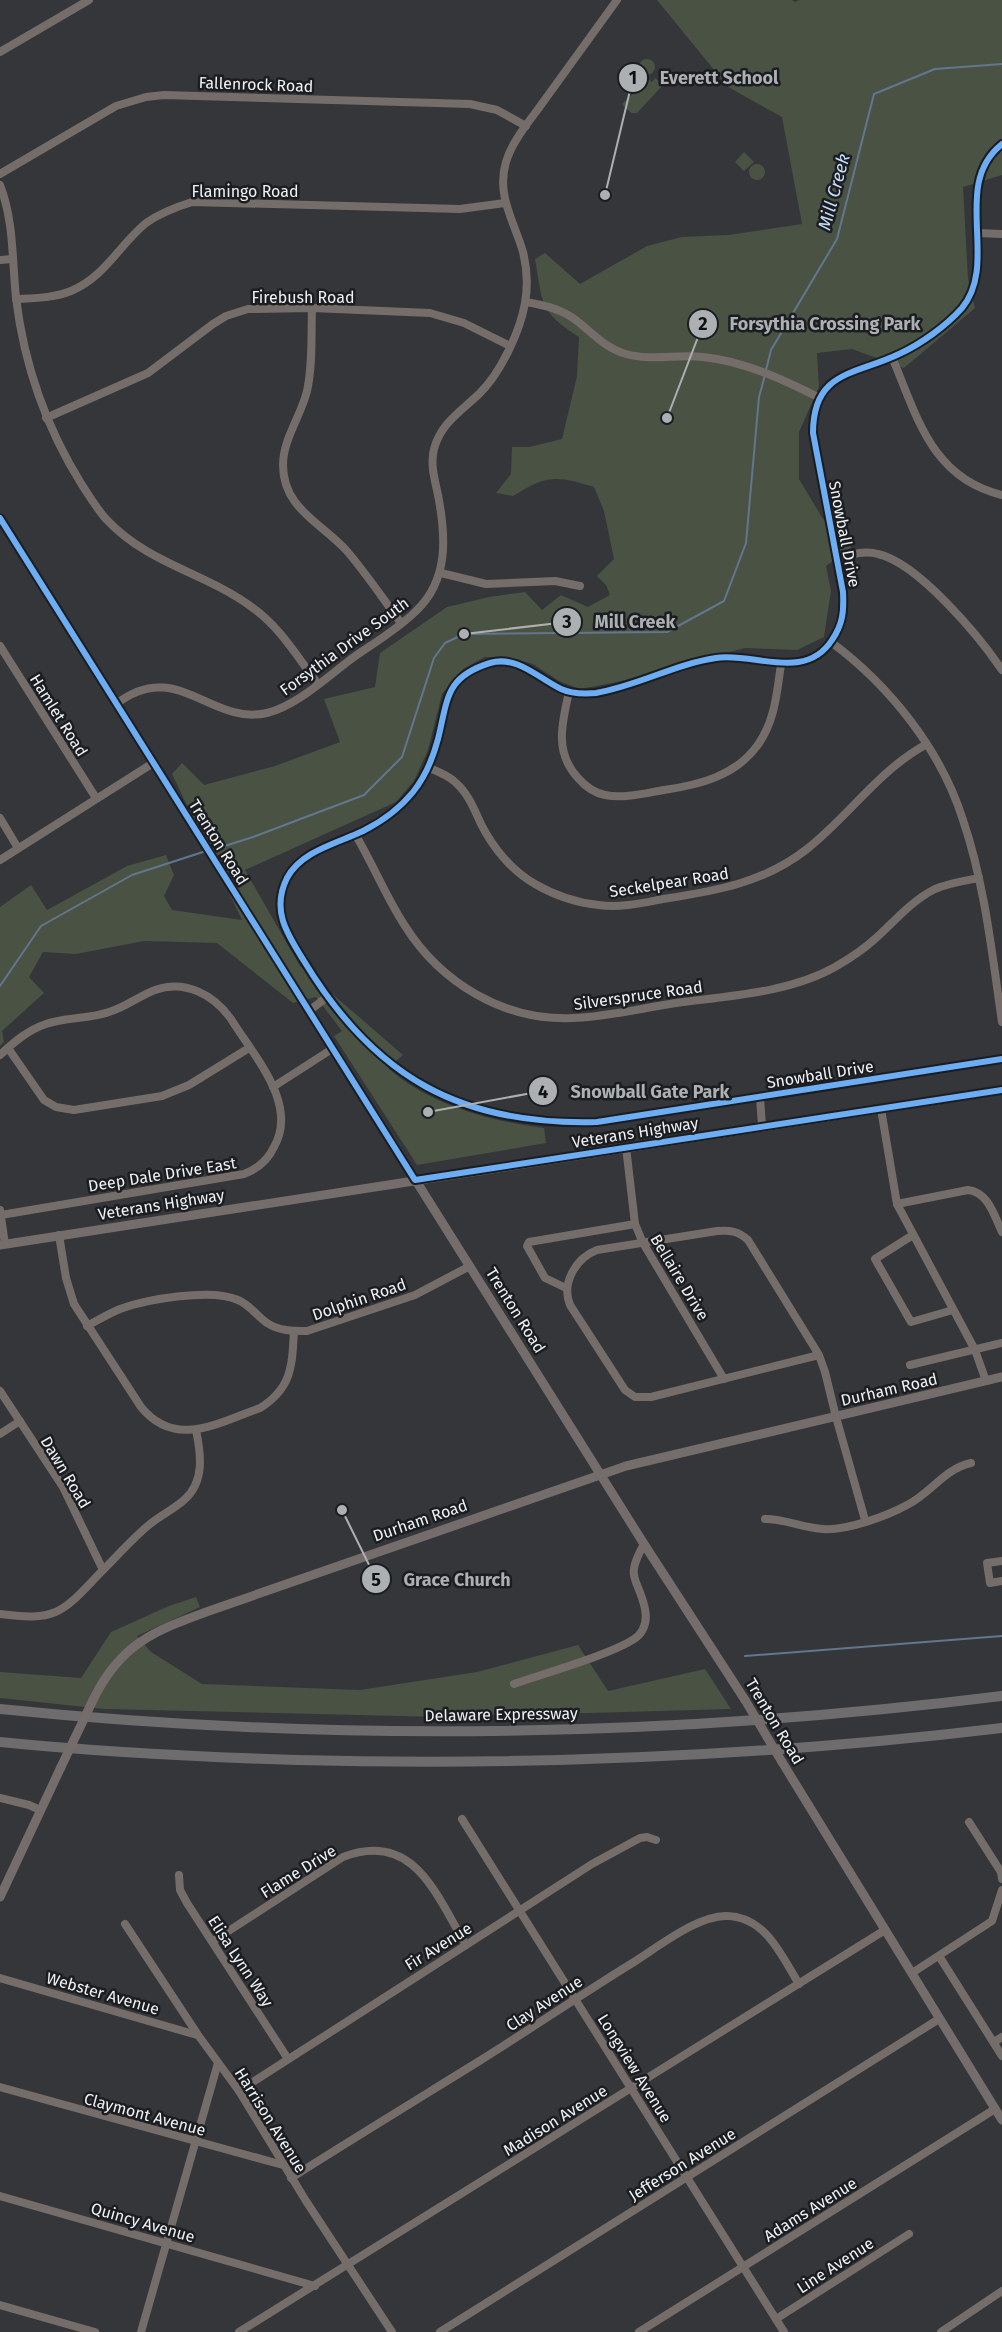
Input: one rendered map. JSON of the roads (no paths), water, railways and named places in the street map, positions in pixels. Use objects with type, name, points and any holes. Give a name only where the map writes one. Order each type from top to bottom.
[{"type":"highway","name":"Delaware Expressway","points":[[0,1710],[265,1727],[452,1730],[666,1724],[828,1714],[1002,1696]]},
{"type":"highway","points":[[0,1742],[134,1753],[236,1758],[427,1762],[528,1761],[685,1756],[810,1747],[1002,1728]]},
{"type":"main road","name":"Trenton Road","points":[[0,518],[332,1049],[745,1700],[1002,2120]]},
{"type":"main road","name":"Veterans Highway","points":[[3,1244],[1002,1090]]},
{"type":"main road","name":"Durham Road","points":[[0,1897],[93,1700],[108,1675],[126,1653],[151,1634],[167,1626],[601,1474],[648,1460],[1002,1377]]},
{"type":"street","points":[[0,52],[89,0]]},
{"type":"street","name":"Forsythia Drive South","points":[[116,704],[140,691],[164,687],[184,691],[230,711],[252,715],[268,713],[318,684],[401,623],[429,598],[441,573],[443,554],[434,477],[434,450],[443,428],[485,388],[510,346],[522,320],[526,302],[526,268],[523,251],[505,203],[503,181],[506,160],[526,126],[616,0]]},
{"type":"street","name":"Fallenrock Road","points":[[0,174],[116,106],[137,99],[164,95],[470,104],[497,110],[526,126]]},
{"type":"street","name":"Snowball Drive","points":[[1002,144],[992,154],[981,173],[978,190],[977,265],[974,284],[962,307],[926,338],[892,357],[840,376],[820,398],[815,410],[813,433],[837,557],[844,608],[843,620],[831,642],[820,654],[806,661],[781,664],[737,657],[714,658],[610,691],[581,694],[569,692],[530,670],[512,663],[494,662],[471,671],[462,676],[448,695],[438,737],[427,767],[412,793],[388,816],[311,855],[296,866],[286,881],[280,903],[280,914],[288,937],[327,997],[355,1032],[399,1070],[427,1088],[501,1115],[557,1123],[597,1122],[1002,1059]]},
{"type":"street","points":[[0,185],[10,216],[16,299],[22,333],[46,418],[67,460],[94,505],[120,533],[141,550],[228,592],[255,609],[280,632],[318,684]]},
{"type":"street","name":"Flamingo Road","points":[[16,299],[62,294],[86,284],[105,268],[147,223],[170,209],[192,202],[460,209],[505,203]]},
{"type":"street","points":[[977,233],[1002,234]]},
{"type":"street","points":[[0,260],[13,259]]},
{"type":"street","points":[[526,302],[557,309],[571,317],[607,346],[625,354],[701,357],[738,364],[820,398]]},
{"type":"street","name":"Firebush Road","points":[[46,418],[148,374],[226,316],[260,308],[430,313],[464,322],[510,346]]},
{"type":"street","points":[[312,308],[307,391],[284,456],[285,483],[293,502],[303,514],[346,550],[401,623]]},
{"type":"street","points":[[892,357],[926,437],[939,457],[962,478],[975,486],[1002,495]]},
{"type":"street","points":[[837,557],[867,552],[895,560],[940,597],[999,658],[1002,670]]},
{"type":"street","points":[[441,573],[486,584],[555,581],[580,586]]},
{"type":"street","points":[[831,642],[894,700],[939,766],[963,818],[979,878],[1002,1022]]},
{"type":"street","name":"Hamlet Road","points":[[0,646],[96,798]]},
{"type":"street","points":[[569,692],[561,734],[564,756],[575,775],[590,788],[605,795],[641,794],[682,788],[709,780],[722,775],[747,758],[757,747],[770,723],[781,664]]},
{"type":"street","name":"Seckelpear Road","points":[[427,767],[454,781],[462,790],[487,836],[522,876],[550,892],[571,900],[611,906],[632,905],[728,888],[783,866],[826,833],[881,776],[902,759],[925,745]]},
{"type":"street","points":[[0,860],[153,763]]},
{"type":"street","points":[[0,819],[18,848]]},
{"type":"street","name":"Silverspruce Road","points":[[355,834],[404,926],[441,970],[493,1003],[520,1012],[552,1018],[588,1017],[763,990],[799,981],[833,968],[868,945],[904,910],[924,896],[948,884],[979,878]]},
{"type":"street","name":"Deep Dale Drive East","points":[[0,1055],[27,1033],[48,1023],[110,1012],[153,991],[178,987],[199,991],[218,1003],[231,1019],[273,1087],[281,1107],[281,1131],[272,1151],[251,1172],[230,1178],[1,1212],[3,1244]]},
{"type":"street","points":[[309,1011],[327,997]]},
{"type":"street","points":[[8,1048],[44,1100],[56,1107],[74,1110],[170,1093],[189,1085],[249,1048]]},
{"type":"street","points":[[273,1087],[332,1049]]},
{"type":"street","name":"Snowball Drive","points":[[760,1097],[762,1126]]},
{"type":"street","points":[[881,1109],[897,1204],[975,1350],[986,1381]]},
{"type":"street","name":"Bellaire Drive","points":[[626,1147],[635,1224],[643,1243],[724,1379]]},
{"type":"street","points":[[897,1204],[968,1190],[977,1191],[984,1197],[1002,1232]]},
{"type":"street","points":[[566,1288],[544,1278],[527,1246],[529,1242],[635,1224]]},
{"type":"street","points":[[819,1355],[651,1397],[635,1397],[625,1390],[570,1305],[566,1288],[575,1269],[592,1252],[717,1231],[734,1231],[742,1234],[748,1240],[819,1355],[866,1521]]},
{"type":"street","points":[[60,1235],[70,1295],[87,1326],[149,1417],[167,1428],[196,1430],[260,1408],[279,1394],[290,1371],[294,1331]]},
{"type":"street","points":[[913,1235],[875,1259],[911,1322],[953,1310]]},
{"type":"street","name":"Dolphin Road","points":[[87,1326],[121,1308],[211,1293],[239,1300],[269,1324],[294,1331],[307,1331],[415,1294],[470,1266]]},
{"type":"street","points":[[910,1365],[1002,1343]]},
{"type":"street","name":"Dawn Road","points":[[0,1391],[63,1487],[103,1570]]},
{"type":"street","points":[[0,1434],[20,1421]]},
{"type":"street","points":[[0,1614],[34,1618],[55,1613],[75,1599],[150,1524],[184,1500],[192,1492],[199,1473],[200,1458],[196,1430]]},
{"type":"street","points":[[765,1519],[787,1520],[826,1529],[866,1521],[907,1505],[928,1491],[949,1472],[971,1463]]},
{"type":"street","points":[[514,1684],[620,1647],[638,1635],[645,1625],[646,1612],[633,1573],[637,1557],[644,1544]]},
{"type":"street","points":[[1001,1583],[990,1583],[987,1563],[1002,1561]]},
{"type":"street","points":[[0,1798],[40,1810]]},
{"type":"street","name":"Longview Avenue","points":[[462,1819],[784,2332]]},
{"type":"street","points":[[969,1822],[1002,1874]]},
{"type":"street","name":"Fir Avenue","points":[[239,2091],[612,1852],[640,1838],[650,1837],[656,1840]]},
{"type":"street","name":"Flame Drive","points":[[213,1941],[343,1857],[364,1850],[378,1850],[401,1856],[418,1869],[466,1945]]},
{"type":"street","name":"Elisa Lynn Way","points":[[179,1875],[180,1890],[288,2059]]},
{"type":"street","points":[[912,1973],[992,1921],[1002,1890]]},
{"type":"street","name":"Clay Avenue","points":[[291,2178],[709,1918],[725,1916],[746,1920],[760,1927],[779,1950],[799,1984]]},
{"type":"street","name":"Harrison Avenue","points":[[125,1924],[198,2035],[239,2091],[291,2178],[392,2332]]},
{"type":"street","name":"Madison Avenue","points":[[239,2332],[885,1930]]},
{"type":"street","points":[[939,1956],[1002,2056]]},
{"type":"street","name":"Webster Avenue","points":[[0,1978],[198,2035]]},
{"type":"street","name":"Jefferson Avenue","points":[[440,2332],[939,2019]]},
{"type":"street","points":[[994,2042],[1002,2037]]},
{"type":"street","points":[[141,2332],[218,2063]]},
{"type":"street","name":"Claymont Avenue","points":[[0,2087],[283,2165]]},
{"type":"street","name":"Adams Avenue","points":[[639,2332],[995,2109]]},
{"type":"street","name":"Quincy Avenue","points":[[0,2196],[315,2286]]},
{"type":"street","name":"Line Avenue","points":[[776,2319],[909,2234]]},
{"type":"street","points":[[940,2332],[1002,2291]]},
{"type":"street","points":[[0,2305],[95,2332]]},
{"type":"waterway","name":"Mill Creek","points":[[766,370],[771,350],[837,239],[874,94],[935,69],[1002,64]]},
{"type":"waterway","name":"Mill Creek","points":[[212,850],[364,795],[402,757],[434,658],[445,643],[464,634],[667,632],[724,601],[746,543],[759,397],[765,375]]},
{"type":"waterway","name":"Mill Creek","points":[[0,986],[41,926],[132,875],[206,851]]},
{"type":"waterway","points":[[745,1656],[1002,1636]]},
{"type":"place","name":"Everett School","points":[[605,195]]},
{"type":"place","name":"Forsythia Crossing Park","points":[[667,418]]},
{"type":"place","name":"Mill Creek","points":[[464,634]]},
{"type":"place","name":"Snowball Gate Park","points":[[428,1112]]},
{"type":"place","name":"Grace Church","points":[[342,1510]]}]
